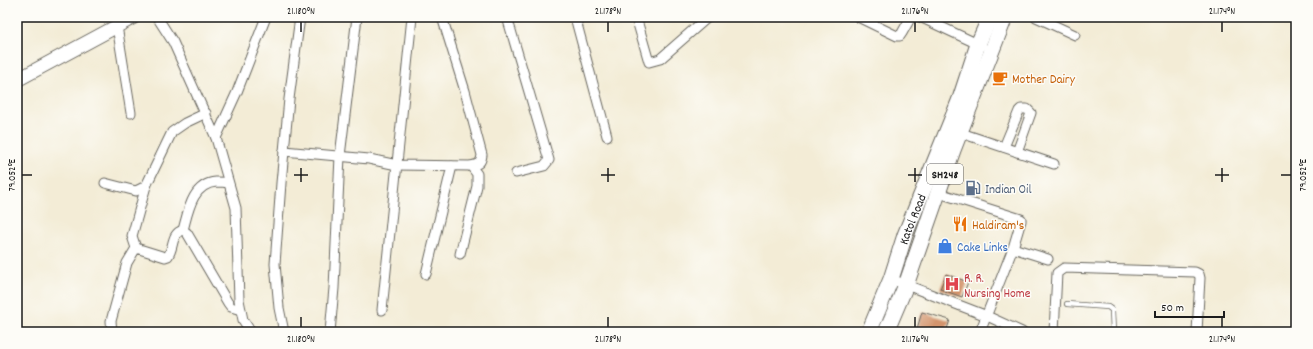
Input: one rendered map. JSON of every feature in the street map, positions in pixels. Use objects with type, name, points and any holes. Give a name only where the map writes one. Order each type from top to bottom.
[{"type":"main road","name":"Katol Road","points":[[870,332],[891,279],[905,235],[960,99],[978,44],[990,17]]},
{"type":"main road","name":"Katol Road","points":[[886,332],[906,285],[1005,17]]},
{"type":"street","points":[[17,80],[134,17]]},
{"type":"street","points":[[157,17],[173,42],[216,138],[236,208],[239,300],[243,320],[251,332]]},
{"type":"street","points":[[216,138],[266,17]]},
{"type":"street","points":[[284,332],[279,308],[275,264],[289,99],[300,17]]},
{"type":"street","points":[[330,332],[334,288],[340,156],[357,17]]},
{"type":"street","points":[[382,310],[412,17]]},
{"type":"street","points":[[284,151],[340,156],[397,165],[471,166],[479,164],[482,160],[482,155],[465,90],[442,17]]},
{"type":"street","points":[[507,17],[549,160],[544,166],[516,173]]},
{"type":"street","points":[[574,17],[607,136]]},
{"type":"street","points":[[636,17],[649,62],[660,59],[708,17]]},
{"type":"street","points":[[858,17],[897,36],[900,36],[910,17]]},
{"type":"street","points":[[920,17],[992,50]]},
{"type":"street","points":[[1036,17],[1075,34]]},
{"type":"street","points":[[117,26],[131,113]]},
{"type":"street","points":[[1004,147],[1019,111],[1021,108],[1027,108],[1031,113],[1017,152]]},
{"type":"street","points":[[112,332],[111,321],[127,263],[136,248],[132,236],[146,186],[162,150],[172,132],[184,123],[206,113]]},
{"type":"street","points":[[961,133],[1054,164]]},
{"type":"street","points":[[426,274],[452,166]]},
{"type":"street","points":[[460,254],[477,186],[477,174],[471,166]]},
{"type":"street","points":[[136,248],[165,257],[168,256],[177,233],[183,230],[192,198],[198,191],[207,185],[215,182],[228,183]]},
{"type":"street","points":[[105,183],[136,191],[146,186]]},
{"type":"street","points":[[939,193],[1020,218],[1021,221],[1013,248],[980,332]]},
{"type":"street","points":[[183,230],[187,233],[228,303],[231,307],[241,310]]},
{"type":"street","points":[[1013,248],[1048,258]]},
{"type":"street","points":[[1054,332],[1057,273],[1064,268],[1195,272],[1199,274],[1200,278],[1197,332]]},
{"type":"street","points":[[891,279],[987,316],[1022,332]]},
{"type":"lane","points":[[1067,304],[1108,307],[1112,310],[1113,332]]},
{"type":"building","points":[[946,274],[968,282],[962,297],[940,289]]},
{"type":"building","points":[[922,312],[950,320],[946,332],[916,332]]},
{"type":"place","name":"Mother Dairy","points":[[1000,78]]},
{"type":"place","name":"Indian Oil","points":[[973,188]]},
{"type":"place","name":"Haldiram's","points":[[960,224]]},
{"type":"place","name":"Cake Links","points":[[945,246]]},
{"type":"place","name":"R. R. Nursing Home","points":[[952,284]]}]
